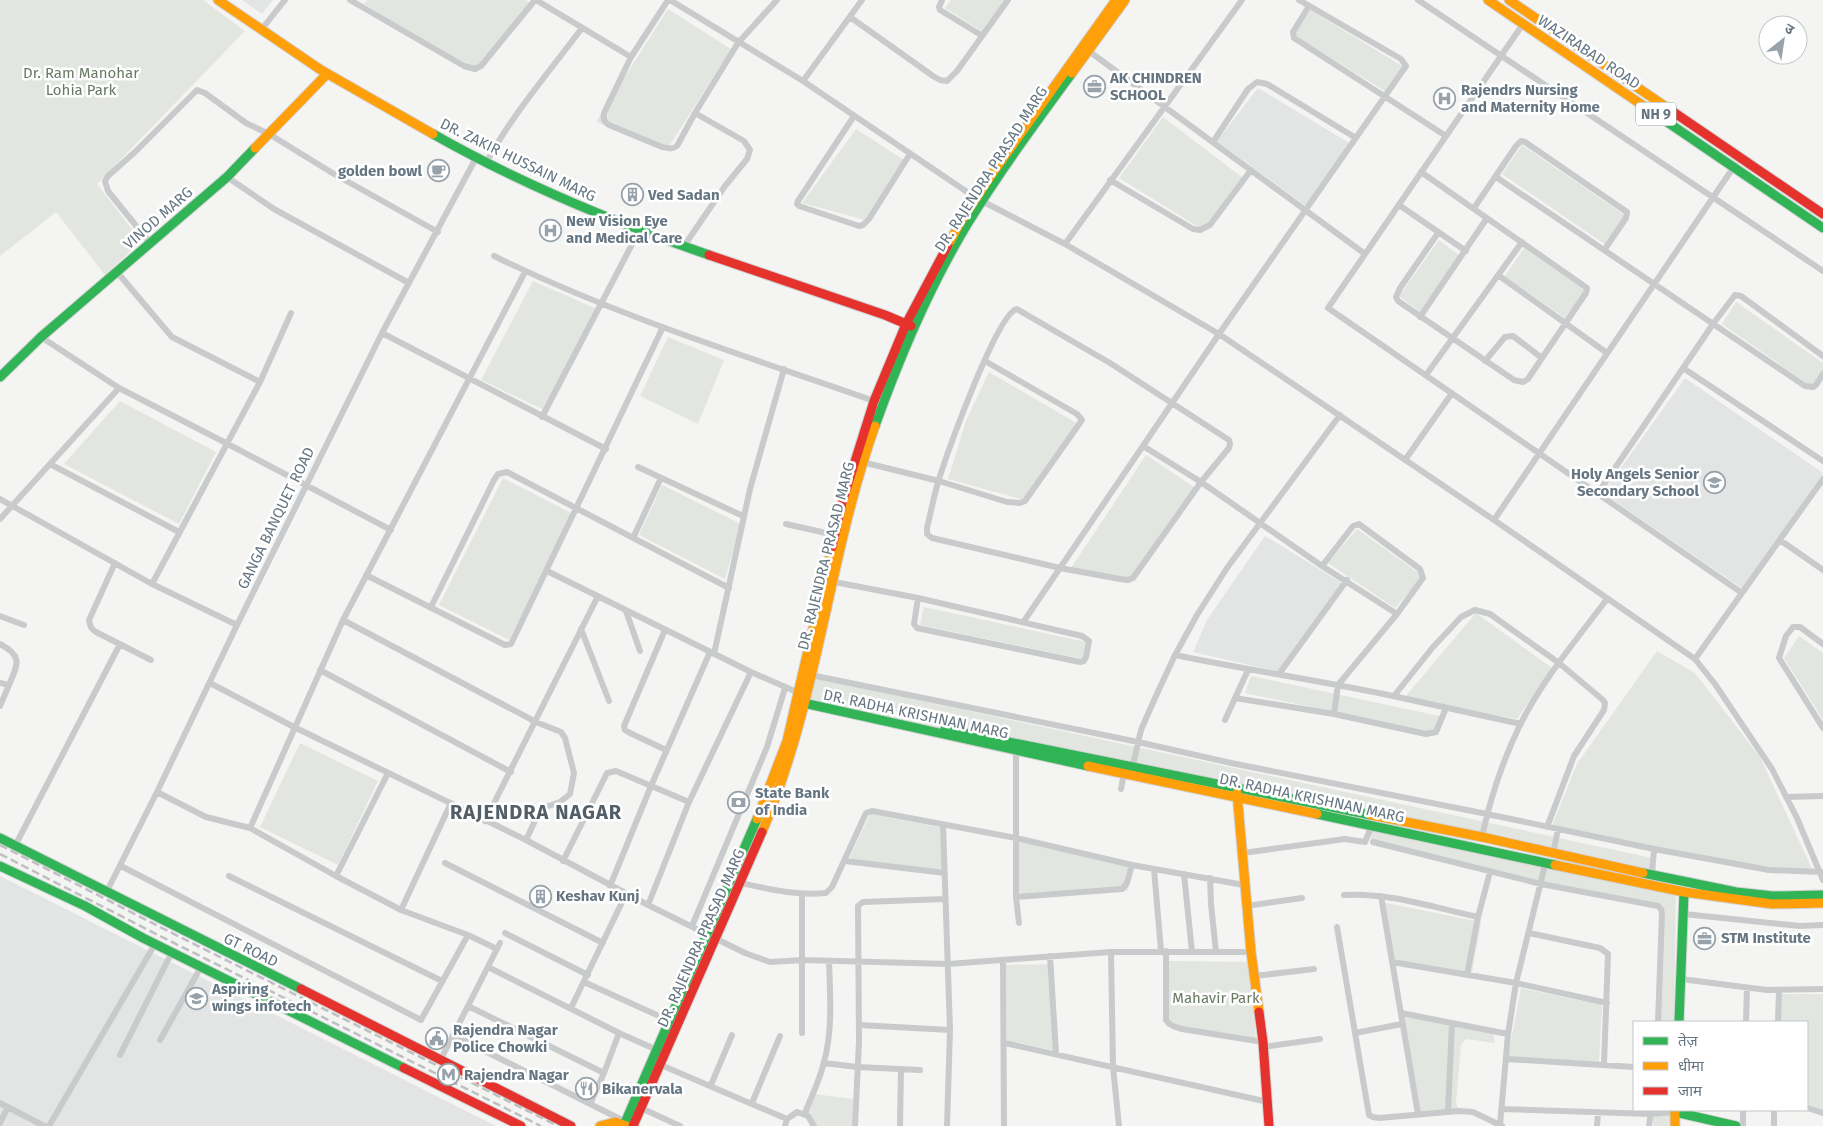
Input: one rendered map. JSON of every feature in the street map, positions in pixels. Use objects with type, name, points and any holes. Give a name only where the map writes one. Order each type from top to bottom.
[{"type":"main road","name":"DR. ZAKIR HUSSAIN MARG","points":[[218,0],[327,74],[476,158],[568,202],[639,231],[910,326]]},
{"type":"main road","name":"DR. RAJENDRA PRASAD MARG","points":[[628,1125],[670,1021],[741,883],[775,802],[794,745],[801,699],[811,676],[829,581],[835,535],[858,461],[874,400],[910,326],[980,200],[1027,134],[1116,0]]},
{"type":"main road","name":"DR. RAJENDRA PRASAD MARG","points":[[1085,48],[1125,0]]},
{"type":"main road","name":"WAZIRABAD ROAD","points":[[1488,0],[1823,228]]},
{"type":"main road","name":"WAZIRABAD ROAD","points":[[1508,0],[1823,214]]},
{"type":"main road","name":"VINOD MARG","points":[[0,377],[40,336],[226,177],[327,74]]},
{"type":"main road","name":"DR. RAJENDRA PRASAD MARG","points":[[628,1125],[641,1108],[661,1065],[787,742],[801,699],[829,581],[844,528],[858,461],[884,400],[910,326]]},
{"type":"main road","name":"DR. RADHA KRISHNAN MARG","points":[[801,699],[1016,749],[1237,792],[1372,825],[1684,892],[1772,904],[1823,903]]},
{"type":"main road","points":[[801,699],[1129,772]]},
{"type":"main road","points":[[1268,1126],[1263,1045],[1246,906],[1237,792],[1482,837],[1553,854],[1757,894],[1823,895]]},
{"type":"main road","name":"GT ROAD","points":[[0,838],[571,1126]]},
{"type":"main road","points":[[0,866],[85,906],[155,944],[521,1126]]},
{"type":"main road","points":[[1679,1021],[1684,892]]},
{"type":"main road","points":[[1675,1126],[1675,1111],[1736,1126]]},
{"type":"main road","points":[[600,1126],[610,1122],[628,1125]]},
{"type":"street","points":[[261,30],[285,0]]},
{"type":"street","points":[[350,0],[362,3],[464,66],[475,68],[481,66],[536,0],[631,57]]},
{"type":"street","points":[[777,0],[738,43],[695,112],[677,146],[674,148],[662,147],[609,126],[605,122],[604,113],[631,57],[669,0],[738,43],[803,82],[980,200],[1065,244],[1218,334],[1340,415],[1695,659],[1715,684],[1772,769],[1822,872],[1823,880]]},
{"type":"street","points":[[803,82],[862,0]]},
{"type":"street","points":[[942,0],[939,7],[940,10],[982,35]]},
{"type":"street","points":[[850,17],[940,80],[947,81],[952,78],[1008,0]]},
{"type":"street","points":[[1065,244],[1242,0]]},
{"type":"street","points":[[1024,621],[1218,334],[1406,66],[1404,63],[1299,0]]},
{"type":"street","points":[[1418,0],[1823,271]]},
{"type":"street","points":[[1309,6],[1293,32],[1294,38],[1446,136]]},
{"type":"street","points":[[1523,24],[1328,308],[1742,593]]},
{"type":"street","points":[[486,163],[496,144],[582,28]]},
{"type":"street","points":[[1085,48],[1365,254]]},
{"type":"street","points":[[1212,142],[1248,89],[1257,82],[1267,84],[1356,138]]},
{"type":"street","points":[[150,243],[108,191],[106,181],[108,176],[135,152],[194,92],[200,91],[246,123],[269,134],[334,174],[438,232]]},
{"type":"street","points":[[684,246],[725,186],[747,159],[750,150],[744,141],[695,112]]},
{"type":"street","points":[[854,116],[798,201],[797,204],[799,206],[859,226],[863,225],[869,219],[910,154]]},
{"type":"street","points":[[1474,208],[1521,141],[1529,144],[1627,212],[1626,218],[1605,249]]},
{"type":"street","points":[[1494,520],[1740,157]]},
{"type":"street","name":"GANGA BANQUET ROAD","points":[[106,893],[158,792],[237,625],[382,333],[438,232],[476,158]]},
{"type":"street","points":[[1110,180],[1193,229],[1200,230],[1210,225],[1251,170]]},
{"type":"street","points":[[1421,172],[1587,288],[1586,293],[1528,379],[1523,382],[1518,382],[1485,361],[1400,303],[1396,297],[1400,288],[1438,233]]},
{"type":"street","points":[[226,177],[274,209],[409,283]]},
{"type":"street","points":[[1496,177],[1805,386],[1812,387],[1816,385],[1823,374]]},
{"type":"street","points":[[1399,205],[1466,251]]},
{"type":"street","points":[[1420,317],[1487,218]]},
{"type":"street","points":[[542,417],[639,231]]},
{"type":"street","points":[[1426,375],[1522,242]]},
{"type":"street","points":[[494,256],[600,304],[874,400]]},
{"type":"street","points":[[117,272],[172,337],[260,382]]},
{"type":"street","points":[[250,828],[343,620],[526,272]]},
{"type":"street","points":[[1498,275],[1607,353]]},
{"type":"street","points":[[1598,493],[1732,297],[1738,295],[1823,356]]},
{"type":"street","points":[[1017,309],[1110,364],[1229,440],[1229,448],[1201,482],[1133,578],[1120,580],[1060,568],[929,536],[927,528],[939,481],[960,419],[985,361],[1009,315],[1017,309]]},
{"type":"street","points":[[152,584],[226,442],[260,382],[291,313]]},
{"type":"street","points":[[366,575],[509,645],[514,640],[663,327]]},
{"type":"street","points":[[382,333],[606,449]]},
{"type":"street","points":[[40,336],[119,388],[226,442],[391,530]]},
{"type":"street","points":[[1485,361],[1504,337],[1509,336],[1513,336],[1542,358]]},
{"type":"street","points":[[858,461],[939,481],[1007,502],[1020,503],[1025,501],[1082,420],[1077,414],[985,361]]},
{"type":"street","points":[[1683,368],[1823,461]]},
{"type":"street","points":[[610,886],[666,750],[712,653],[729,588],[743,516],[784,369]]},
{"type":"street","points":[[0,519],[119,388]]},
{"type":"street","points":[[1405,460],[1452,393]]},
{"type":"street","points":[[1121,789],[1129,772],[1155,698],[1175,655],[1197,615],[1227,568],[1340,415]]},
{"type":"street","points":[[1143,446],[1201,482],[1322,566],[1347,580],[1397,614]]},
{"type":"street","points":[[50,464],[180,532]]},
{"type":"street","points":[[638,467],[743,516]]},
{"type":"street","points":[[431,607],[494,480],[498,474],[507,472],[729,588]]},
{"type":"street","points":[[633,538],[661,478]]},
{"type":"street","points":[[1695,659],[1823,479]]},
{"type":"street","points":[[0,499],[152,584],[237,625]]},
{"type":"street","points":[[786,524],[835,535]]},
{"type":"street","points":[[1322,566],[1353,526],[1359,524],[1420,569],[1423,574],[1422,582],[1338,686],[1334,714]]},
{"type":"street","points":[[1780,540],[1823,570]]},
{"type":"street","points":[[115,563],[92,614],[90,625],[96,632],[151,660]]},
{"type":"street","points":[[547,570],[626,611],[785,688],[801,699]]},
{"type":"street","points":[[1279,674],[1347,580]]},
{"type":"street","points":[[829,581],[918,598],[1024,621],[1086,638],[1089,641],[1089,648],[1084,661],[1080,662],[917,628],[914,624],[918,598]]},
{"type":"street","points":[[485,821],[598,596]]},
{"type":"street","points":[[1482,837],[1487,814],[1520,724],[1559,663],[1607,599]]},
{"type":"street","points":[[1394,696],[1444,635],[1462,617],[1475,610],[1490,614],[1559,663],[1603,700],[1605,706],[1574,756],[1547,827]]},
{"type":"street","points":[[626,611],[640,651]]},
{"type":"street","points":[[0,616],[24,625]]},
{"type":"street","points":[[343,620],[536,722],[561,732],[565,738],[574,773],[570,794],[560,802],[543,808],[539,812],[526,840]]},
{"type":"street","points":[[1823,644],[1800,627],[1793,627],[1786,636],[1778,658],[1823,728]]},
{"type":"street","points":[[582,629],[609,702]]},
{"type":"street","points":[[665,630],[624,726],[625,730],[630,733],[666,750]]},
{"type":"street","points":[[0,644],[10,649],[17,657],[15,670],[0,706]]},
{"type":"street","points":[[15,846],[120,644]]},
{"type":"street","points":[[1175,655],[1394,696],[1520,724]]},
{"type":"street","points":[[320,670],[511,772]]},
{"type":"street","points":[[1225,720],[1248,670]]},
{"type":"street","points":[[648,906],[690,802],[751,672]]},
{"type":"street","points":[[811,676],[1654,849],[1769,870],[1822,872]]},
{"type":"street","points":[[0,682],[9,685]]},
{"type":"street","points":[[210,682],[294,727],[526,840],[648,906],[745,953],[770,962],[803,960],[948,964],[1111,952],[1251,952]]},
{"type":"street","points":[[692,926],[763,756],[785,688]]},
{"type":"street","points":[[1235,698],[1334,714],[1426,734],[1436,732],[1439,729],[1446,708]]},
{"type":"street","points":[[1016,749],[1016,897],[1019,923]]},
{"type":"street","points":[[563,860],[606,773],[616,771],[690,802]]},
{"type":"street","points":[[336,876],[388,772]]},
{"type":"street","points":[[158,792],[206,817],[250,828],[401,910],[499,946],[441,1059]]},
{"type":"street","points":[[1786,797],[1823,796]]},
{"type":"street","points":[[401,910],[451,804]]},
{"type":"street","points":[[741,883],[776,891],[802,894],[826,893],[830,890],[845,861],[866,813],[877,811],[1016,838],[1132,866],[1244,884]]},
{"type":"street","points":[[943,825],[950,1030],[947,1126]]},
{"type":"street","points":[[1243,853],[1345,840],[1365,842],[1372,825]]},
{"type":"street","points":[[1553,854],[1558,829]]},
{"type":"street","points":[[1373,842],[1541,884],[1654,904],[1661,909],[1662,914],[1658,1021]]},
{"type":"street","points":[[1652,874],[1654,849]]},
{"type":"street","points":[[845,861],[944,873]]},
{"type":"street","points":[[1337,927],[1369,1115],[1372,1118],[1379,1118],[1448,1111],[1473,1112],[1501,1125],[1508,1034],[1516,983],[1546,861]]},
{"type":"street","points":[[445,863],[603,943]]},
{"type":"street","points":[[121,866],[421,1020],[468,935]]},
{"type":"street","points":[[1016,897],[1122,889],[1127,883],[1132,866]]},
{"type":"street","points":[[1154,869],[1164,951],[1166,1020],[1169,1024],[1182,1029],[1263,1045],[1320,1039]]},
{"type":"street","points":[[1466,975],[1490,872]]},
{"type":"street","points":[[1184,874],[1192,952]]},
{"type":"street","points":[[229,876],[442,981]]},
{"type":"street","points":[[1210,878],[1216,952]]},
{"type":"street","points":[[1684,881],[1684,892]]},
{"type":"street","points":[[572,1008],[626,894]]},
{"type":"street","points":[[802,894],[802,1033]]},
{"type":"street","points":[[1344,895],[1381,896],[1478,917]]},
{"type":"street","points":[[1381,896],[1418,1114]]},
{"type":"street","points":[[1246,906],[1302,898]]},
{"type":"street","points":[[855,1126],[859,1025],[858,911],[860,904],[945,899]]},
{"type":"street","points":[[1684,914],[1800,926],[1823,926]]},
{"type":"street","points":[[505,933],[588,974]]},
{"type":"street","points":[[1529,933],[1605,950],[1608,959],[1604,1064]]},
{"type":"street","points":[[49,1126],[155,944]]},
{"type":"street","points":[[120,1055],[172,952]]},
{"type":"street","points":[[1111,952],[1113,1067],[1119,1126]]},
{"type":"street","points":[[1050,956],[1056,1054]]},
{"type":"street","points":[[1003,960],[1004,1126]]},
{"type":"street","points":[[805,1114],[824,1063],[831,1005],[829,961]]},
{"type":"street","points":[[1392,962],[1516,983],[1607,1003]]},
{"type":"street","points":[[160,1040],[201,967]]},
{"type":"street","points":[[488,967],[657,1050]]},
{"type":"street","points":[[1254,976],[1314,969]]},
{"type":"street","points":[[1681,979],[1747,988],[1779,990],[1823,989]]},
{"type":"street","points":[[584,982],[670,1021]]},
{"type":"street","points":[[1746,1021],[1747,988]]},
{"type":"street","points":[[1778,1021],[1779,990]]},
{"type":"street","points":[[468,1006],[604,1073]]},
{"type":"street","points":[[1401,1013],[1508,1034]]},
{"type":"street","points":[[1448,1111],[1452,1023]]},
{"type":"street","points":[[1355,1033],[1402,1024]]},
{"type":"street","points":[[859,1025],[950,1030]]},
{"type":"street","points":[[590,1104],[619,1033]]},
{"type":"street","points":[[453,1035],[628,1125]]},
{"type":"street","points":[[711,1085],[732,1035]]},
{"type":"street","points":[[752,1103],[780,1036]]},
{"type":"street","points":[[1005,1043],[1268,1102]]},
{"type":"street","points":[[1506,1059],[1633,1066]]},
{"type":"street","points":[[824,1063],[857,1067],[920,1070]]},
{"type":"street","points":[[661,1065],[787,1119]]},
{"type":"street","points":[[900,1126],[901,1069]]},
{"type":"street","points":[[0,1103],[44,1126]]},
{"type":"street","points":[[0,1123],[8,1107]]},
{"type":"street","points":[[641,1108],[680,1126]]},
{"type":"street","points":[[1808,1108],[1823,1113]]},
{"type":"street","points":[[1501,1109],[1598,1113],[1675,1111]]},
{"type":"street","points":[[1743,1111],[1743,1126]]},
{"type":"street","points":[[1774,1111],[1774,1126]]},
{"type":"street","points":[[1649,1126],[1650,1112]]},
{"type":"street","points":[[785,1126],[787,1119],[794,1113],[805,1114],[811,1118],[815,1126]]},
{"type":"street","points":[[1597,1126],[1598,1113]]},
{"type":"shaded area","points":[[242,0],[273,0],[262,14]]},
{"type":"shaded area","points":[[1258,88],[1351,144],[1306,206],[1217,141]]},
{"type":"shaded area","points":[[1685,378],[1823,473],[1743,589],[1603,493]]},
{"type":"shaded area","points":[[1265,536],[1345,585],[1280,672],[1193,652],[1207,620]]},
{"type":"shaded area","points":[[0,876],[496,1126],[0,1126]]},
{"type":"green space","name":"Dr. Ram Manohar Lohia Park","points":[[0,0],[203,0],[245,31],[97,184],[141,241],[105,275],[56,212],[0,256]]},
{"type":"green space","points":[[367,0],[525,0],[532,4],[474,71],[364,4]]},
{"type":"green space","points":[[951,0],[1005,0],[983,32],[945,8]]},
{"type":"green space","points":[[668,9],[731,49],[668,148],[596,122]]},
{"type":"green space","points":[[1310,10],[1407,69],[1388,93],[1294,35]]},
{"type":"green space","points":[[1163,117],[1243,178],[1205,231],[1119,178]]},
{"type":"green space","points":[[856,129],[904,160],[865,220],[802,203]]},
{"type":"green space","points":[[1522,145],[1626,216],[1606,245],[1502,174]]},
{"type":"green space","points":[[1439,240],[1460,256],[1420,312],[1399,296]]},
{"type":"green space","points":[[1524,248],[1587,292],[1567,320],[1505,276]]},
{"type":"green space","points":[[533,281],[597,309],[544,410],[481,380]]},
{"type":"green space","points":[[1736,302],[1823,363],[1823,371],[1812,387],[1722,324]]},
{"type":"green space","points":[[668,337],[724,360],[698,424],[640,396]]},
{"type":"green space","points":[[989,372],[1080,425],[1024,500],[948,479],[966,421]]},
{"type":"green space","points":[[120,401],[216,452],[179,524],[64,464]]},
{"type":"green space","points":[[1146,455],[1197,489],[1133,580],[1071,568]]},
{"type":"green space","points":[[503,478],[573,514],[509,640],[439,605]]},
{"type":"green space","points":[[662,485],[741,524],[725,579],[639,535]]},
{"type":"green space","points":[[1357,529],[1423,576],[1395,608],[1328,563]]},
{"type":"green space","points":[[924,607],[1086,642],[1083,659],[920,625]]},
{"type":"green space","points":[[1476,613],[1552,668],[1517,719],[1404,698]]},
{"type":"green space","points":[[1799,636],[1823,653],[1823,720],[1784,658]]},
{"type":"green space","points":[[1657,651],[1695,673],[1760,757],[1813,871],[1769,872],[1551,828],[1577,764]]},
{"type":"green space","points":[[1251,676],[1444,717],[1438,734],[1245,693]]},
{"type":"green space","points":[[816,678],[1652,858],[1649,876],[809,705]]},
{"type":"green space","points":[[300,743],[378,781],[338,865],[260,827]]},
{"type":"green space","points":[[870,814],[943,828],[945,871],[848,861]]},
{"type":"green space","points":[[1373,828],[1676,893],[1674,1021],[1657,1021],[1662,909],[1370,843]]},
{"type":"green space","points":[[1016,838],[1132,865],[1128,891],[1016,897]]},
{"type":"green space","points":[[1381,902],[1481,922],[1471,979],[1392,962]]},
{"type":"green space","name":"Mahavir Park","points":[[1169,961],[1252,962],[1256,1043],[1168,1025]]},
{"type":"green space","points":[[1052,964],[1057,1051],[1007,1040],[1006,965]]},
{"type":"green space","points":[[1521,988],[1602,1005],[1599,1062],[1508,1057]]},
{"type":"green space","points":[[1781,994],[1823,994],[1823,1111],[1808,1106],[1808,1021],[1779,1021]]},
{"type":"green space","points":[[1402,1016],[1493,1033],[1495,1043],[1466,1039],[1461,1045],[1456,1103],[1459,1110],[1420,1114]]},
{"type":"green space","points":[[813,1094],[855,1099],[854,1126],[814,1126],[803,1116]]},
{"type":"green space","points":[[1653,1111],[1672,1111],[1672,1126],[1653,1126]]},
{"type":"railway","points":[[0,845],[558,1126]]},
{"type":"railway","points":[[0,854],[541,1126]]},
{"type":"traffic: fast","points":[[875,426],[916,322],[954,247],[1005,166],[1072,73]]},
{"type":"traffic: fast","points":[[1648,109],[1823,228]]},
{"type":"traffic: fast","points":[[433,134],[534,186],[568,201],[709,255]]},
{"type":"traffic: fast","points":[[0,377],[41,337],[227,177],[255,148]]},
{"type":"traffic: fast","points":[[799,702],[1088,766]]},
{"type":"traffic: fast","points":[[945,729],[1371,815]]},
{"type":"traffic: fast","points":[[1317,814],[1555,865]]},
{"type":"traffic: fast","points":[[624,1125],[757,819]]},
{"type":"traffic: fast","points":[[0,838],[301,989]]},
{"type":"traffic: fast","points":[[0,866],[85,906],[143,938],[404,1068]]},
{"type":"traffic: fast","points":[[1643,873],[1736,892],[1773,896],[1823,895]]},
{"type":"traffic: fast","points":[[1679,1021],[1684,892]]},
{"type":"traffic: fast","points":[[1675,1112],[1736,1126]]},
{"type":"traffic: slow","points":[[218,0],[321,70],[433,134]]},
{"type":"traffic: slow","points":[[948,245],[992,174],[1116,0]]},
{"type":"traffic: slow","points":[[1072,73],[1125,0]]},
{"type":"traffic: slow","points":[[1488,0],[1648,109]]},
{"type":"traffic: slow","points":[[1509,0],[1669,109]]},
{"type":"traffic: slow","points":[[255,148],[327,74]]},
{"type":"traffic: slow","points":[[762,832],[781,783],[797,732],[845,527],[875,426]]},
{"type":"traffic: slow","points":[[757,819],[787,741],[832,547]]},
{"type":"traffic: slow","points":[[1088,766],[1317,814]]},
{"type":"traffic: slow","points":[[1237,793],[1251,952],[1259,1012]]},
{"type":"traffic: slow","points":[[1371,815],[1482,837],[1643,873]]},
{"type":"traffic: slow","points":[[1555,865],[1684,892],[1772,904],[1823,903]]},
{"type":"traffic: slow","points":[[1675,1111],[1675,1126]]},
{"type":"traffic: slow","points":[[600,1126],[615,1122],[626,1126]]},
{"type":"traffic: jam","points":[[1669,109],[1823,214]]},
{"type":"traffic: jam","points":[[832,547],[842,503],[874,401],[906,324],[948,245]]},
{"type":"traffic: jam","points":[[709,255],[885,315],[911,326]]},
{"type":"traffic: jam","points":[[633,1126],[762,832]]},
{"type":"traffic: jam","points":[[301,989],[571,1126]]},
{"type":"traffic: jam","points":[[1259,1012],[1269,1126]]},
{"type":"traffic: jam","points":[[404,1068],[521,1126]]},
{"type":"place","name":"AK CHINDREN SCHOOL","points":[[1094,87]]},
{"type":"place","name":"Rajendrs Nursing and Maternity Home","points":[[1445,99]]},
{"type":"place","name":"golden bowl","points":[[438,171]]},
{"type":"place","name":"Ved Sadan","points":[[632,195]]},
{"type":"place","name":"New Vision Eye and Medical Care","points":[[550,230]]},
{"type":"place","name":"Holy Angels Senior Secondary School","points":[[1715,483]]},
{"type":"place","name":"State Bank of India","points":[[739,802]]},
{"type":"place","name":"Keshav Kunj","points":[[540,896]]},
{"type":"place","name":"STM Institute","points":[[1705,938]]},
{"type":"place","name":"Aspiring wings infotech","points":[[196,998]]},
{"type":"place","name":"Rajendra Nagar Police Chowki","points":[[437,1039]]},
{"type":"place","name":"Rajendra Nagar","points":[[448,1075]]},
{"type":"place","name":"Bikanervala","points":[[586,1089]]},
{"type":"district","name":"RAJENDRA NAGAR","points":[[536,812]]}]
